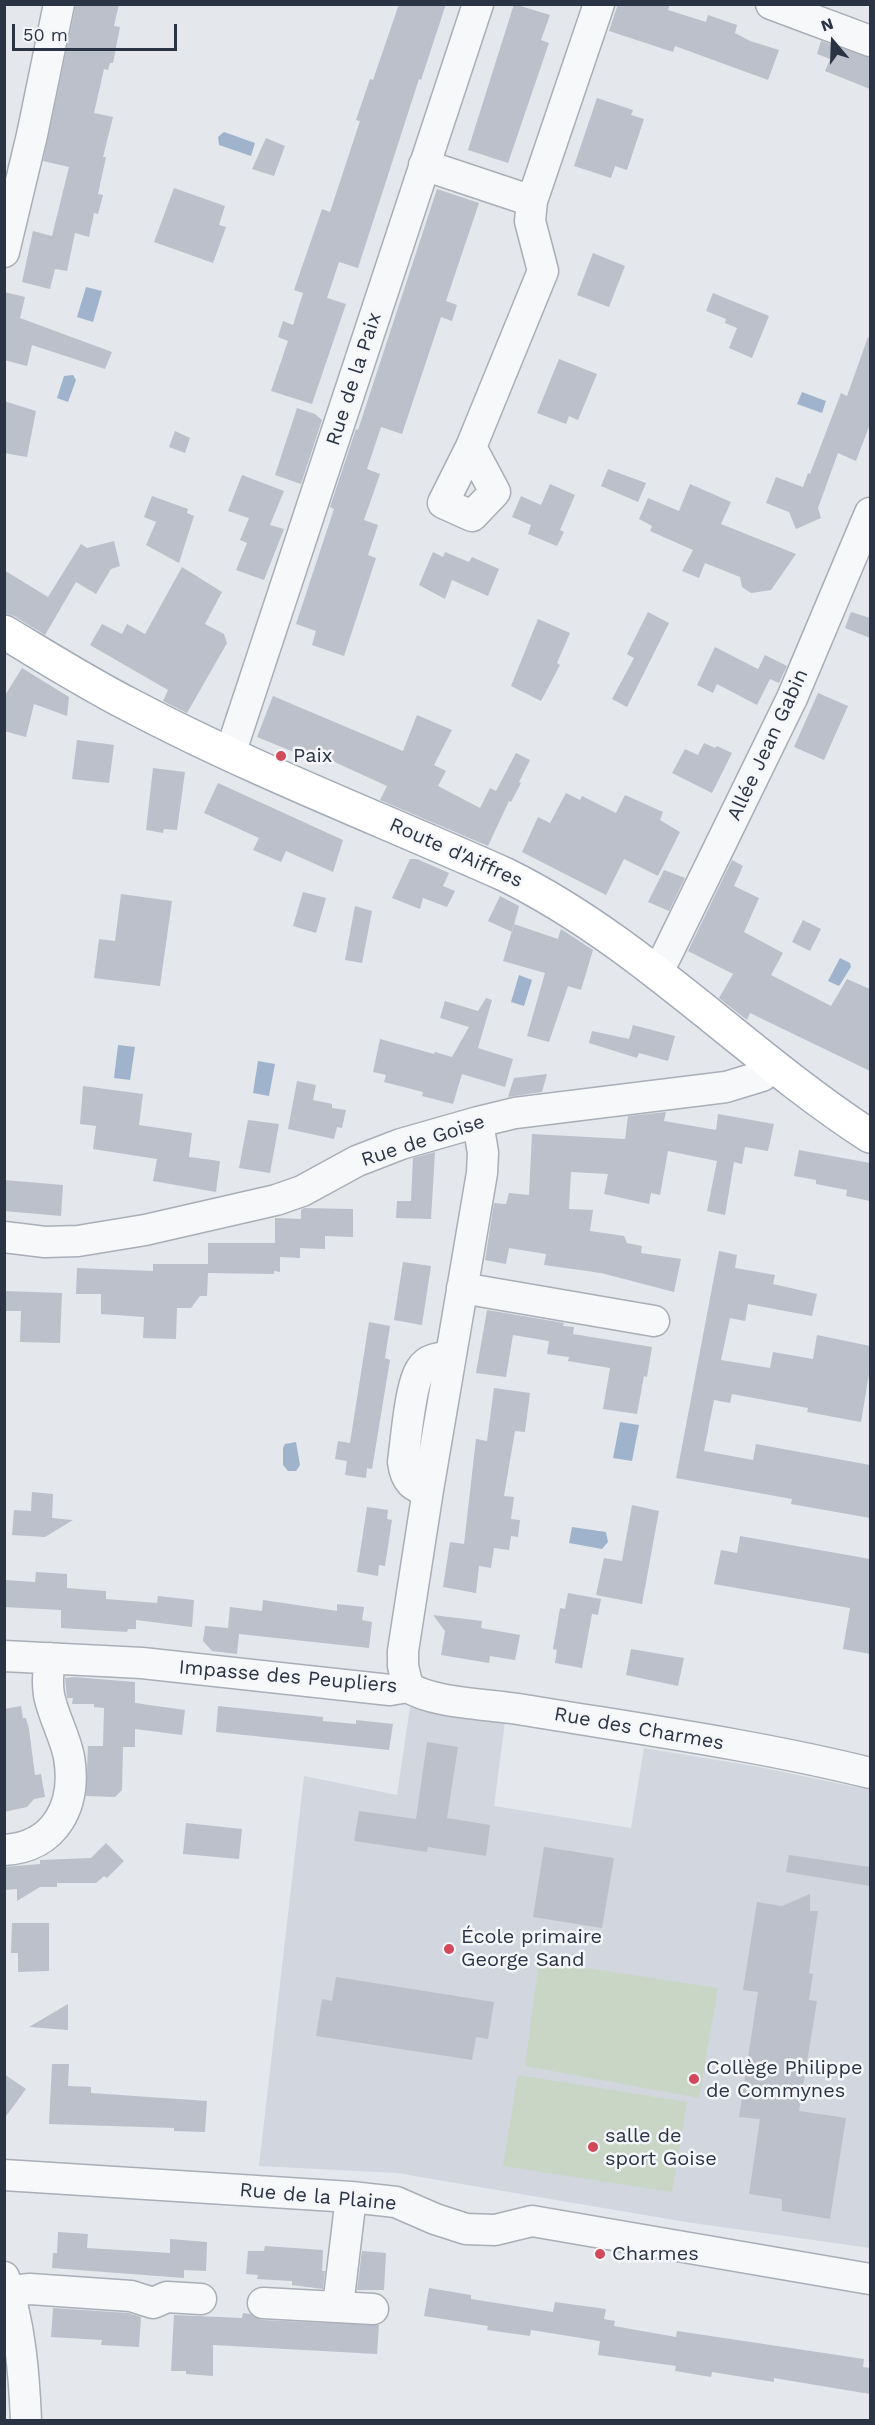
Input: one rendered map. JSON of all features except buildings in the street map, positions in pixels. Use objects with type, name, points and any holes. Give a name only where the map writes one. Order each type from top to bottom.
[{"type":"main road","name":"Route d'Aiffres","points":[[4,632],[64,669],[121,700],[230,754],[506,874],[549,896],[593,924],[827,1107],[870,1136]]},
{"type":"street","points":[[4,252],[32,135],[59,4]]},
{"type":"street","name":"Rue de la Paix","points":[[230,754],[478,4]]},
{"type":"street","points":[[471,447],[543,271],[530,221],[532,201],[599,4]]},
{"type":"street","points":[[771,4],[870,41]]},
{"type":"street","points":[[424,165],[532,201]]},
{"type":"street","name":"Allée Jean Gabin","points":[[656,974],[792,698],[870,513]]},
{"type":"street","name":"Rue de Goise","points":[[4,1237],[45,1242],[78,1241],[145,1230],[276,1200],[303,1191],[348,1166],[434,1133],[515,1113],[726,1087],[762,1076],[774,1065]]},
{"type":"street","name":"Impasse des Peupliers","points":[[4,1656],[142,1663],[390,1690],[408,1687],[403,1666],[403,1652],[482,1173],[483,1153],[478,1122]]},
{"type":"street","points":[[462,1288],[654,1321]]},
{"type":"street","points":[[4,1850],[31,1844],[45,1836],[58,1824],[65,1809],[70,1773],[68,1755],[49,1695],[50,1658]]},
{"type":"street","name":"Rue des Charmes","points":[[408,1687],[425,1696],[509,1707],[812,1758],[870,1773]]},
{"type":"street","name":"Rue de la Plaine","points":[[5,2174],[396,2202],[435,2219],[466,2229],[495,2230],[532,2221],[870,2278]]},
{"type":"street","points":[[338,2306],[351,2197]]},
{"type":"street","points":[[26,2421],[21,2354],[7,2284],[30,2289],[131,2296],[153,2303],[167,2297],[201,2299]]},
{"type":"street","points":[[263,2303],[373,2310]]},
{"type":"shaded area","points":[[410,1707],[505,1722],[494,1806],[631,1828],[644,1748],[759,1767],[870,1790],[870,2248],[686,2222],[397,2173],[259,2166],[304,1776],[397,1795]]},
{"type":"green space","points":[[539,1961],[718,1988],[699,2098],[525,2066]]},
{"type":"green space","name":"salle de sport Goise","points":[[518,2075],[687,2102],[672,2192],[503,2166]]},
{"type":"water","points":[[224,132],[255,143],[251,156],[219,145],[218,137]]},
{"type":"water","points":[[86,287],[102,291],[93,322],[77,317]]},
{"type":"water","points":[[73,375],[76,380],[68,402],[57,398],[64,376]]},
{"type":"water","points":[[802,392],[826,401],[822,413],[797,404]]},
{"type":"water","points":[[840,958],[850,963],[851,967],[839,986],[828,981]]},
{"type":"water","points":[[519,975],[532,980],[524,1006],[511,1002]]},
{"type":"water","points":[[118,1045],[135,1047],[130,1080],[114,1078]]},
{"type":"water","points":[[258,1061],[275,1064],[269,1096],[253,1093]]},
{"type":"water","points":[[620,1422],[639,1425],[632,1461],[613,1458]]},
{"type":"water","points":[[296,1442],[300,1465],[296,1471],[288,1471],[283,1465],[283,1448],[285,1444]]},
{"type":"water","points":[[572,1527],[606,1532],[608,1542],[602,1549],[569,1543]]},
{"type":"place","name":"Paix","points":[[281,756]]},
{"type":"place","name":"École primaire George Sand","points":[[449,1949]]},
{"type":"place","name":"Collège Philippe de Commynes","points":[[694,2079]]},
{"type":"place","name":"salle de sport Goise","points":[[593,2147]]},
{"type":"place","name":"Charmes","points":[[600,2254]]}]
